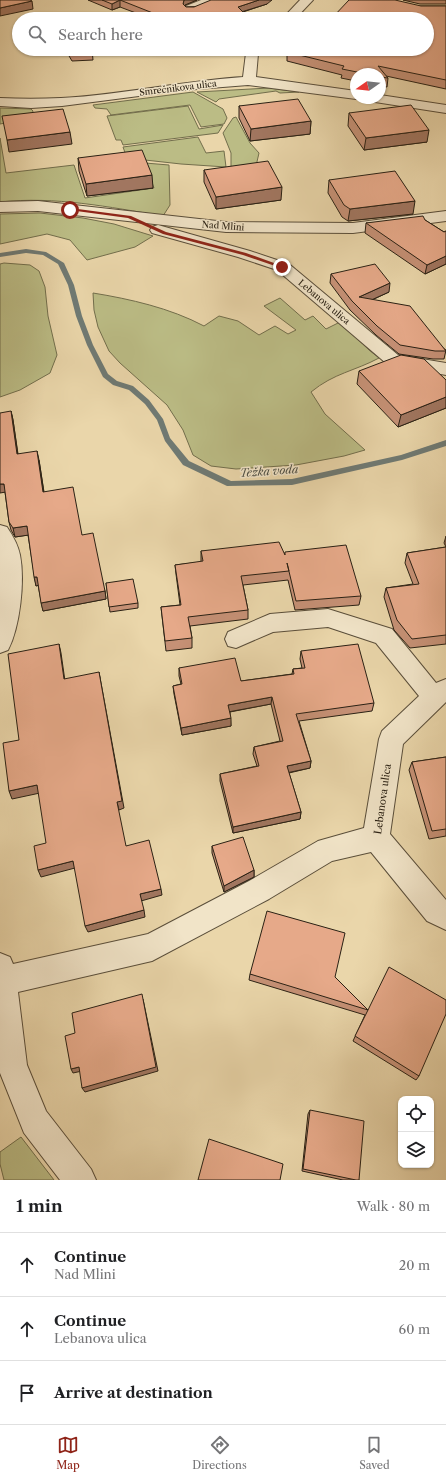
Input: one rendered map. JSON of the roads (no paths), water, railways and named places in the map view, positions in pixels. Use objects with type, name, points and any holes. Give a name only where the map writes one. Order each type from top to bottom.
[{"type":"street","points":[[190,9],[211,0]]},
{"type":"street","points":[[295,12],[307,0]]},
{"type":"street","points":[[249,81],[252,56]]},
{"type":"street","name":"Smrečnikova ulica","points":[[0,102],[52,104],[81,102],[166,89],[249,81],[350,94]]},
{"type":"street","points":[[386,100],[446,109]]},
{"type":"street","name":"Nad Mlini","points":[[0,207],[38,206],[226,227],[353,228],[446,216]]},
{"type":"street","name":"Lebanova ulica","points":[[129,217],[165,233],[244,254],[282,267],[393,360],[446,369]]},
{"type":"street","points":[[0,533],[6,539],[11,563],[10,592],[0,643]]},
{"type":"street","name":"Lebanova ulica","points":[[236,639],[270,624],[328,618],[384,636],[440,693],[391,739],[376,838],[437,911],[446,916]]},
{"type":"street","points":[[80,1180],[35,1122],[12,1065],[1,973],[152,947],[259,890],[328,850],[376,838]]},
{"type":"waterway","name":"Težka voda","points":[[0,255],[26,251],[44,253],[61,263],[71,285],[79,316],[90,345],[105,375],[115,383],[131,388],[147,402],[160,419],[167,439],[186,463],[230,484],[292,482],[402,457],[446,443]]}]
